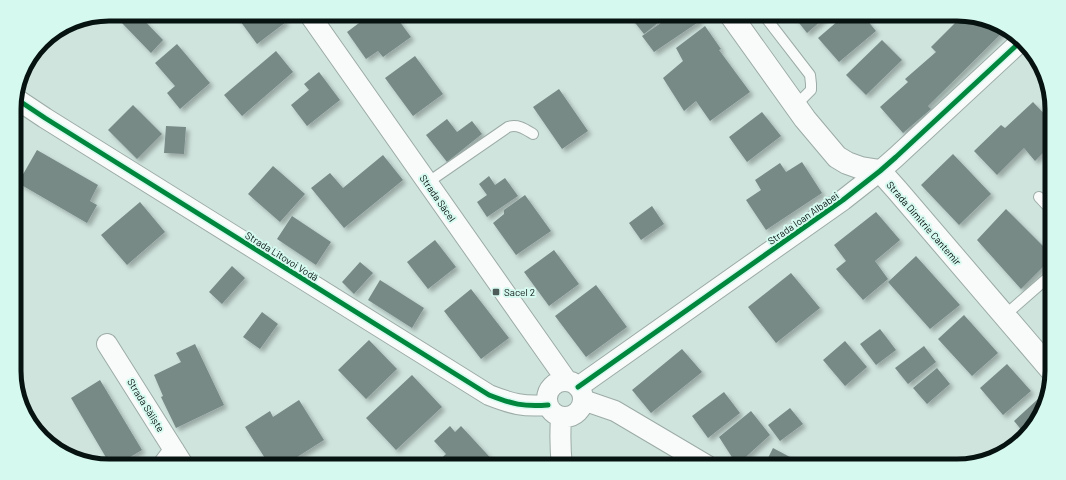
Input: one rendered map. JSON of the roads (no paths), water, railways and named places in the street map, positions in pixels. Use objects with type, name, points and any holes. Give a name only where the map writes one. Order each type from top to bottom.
[{"type":"street","name":"Strada Săcel","points":[[314,21],[427,183],[576,390]]},
{"type":"street","name":"Strada Dimitrie Cantemir","points":[[735,21],[805,120],[837,157],[846,163],[861,168],[880,171],[1045,363]]},
{"type":"street","name":"Strada Ioan Albabei","points":[[576,390],[843,200],[880,171],[1017,45]]},
{"type":"street","name":"Strada Litovoi Vodă","points":[[21,102],[44,118],[489,395],[506,402],[555,411]]},
{"type":"street","name":"Strada Săliște","points":[[107,344],[179,458]]},
{"type":"street","points":[[561,459],[560,432],[555,411],[547,399],[551,388],[561,382],[696,459]]},
{"type":"street","points":[[555,411],[568,418],[574,416],[578,412],[582,406],[576,390]]},
{"type":"lane","points":[[768,21],[810,75],[811,90],[795,106]]},
{"type":"lane","points":[[427,183],[508,127],[517,126],[533,134]]},
{"type":"lane","points":[[1039,197],[1045,203]]},
{"type":"lane","points":[[1004,316],[1045,280]]},
{"type":"place","name":"Sacel 2","points":[[496,292]]}]
